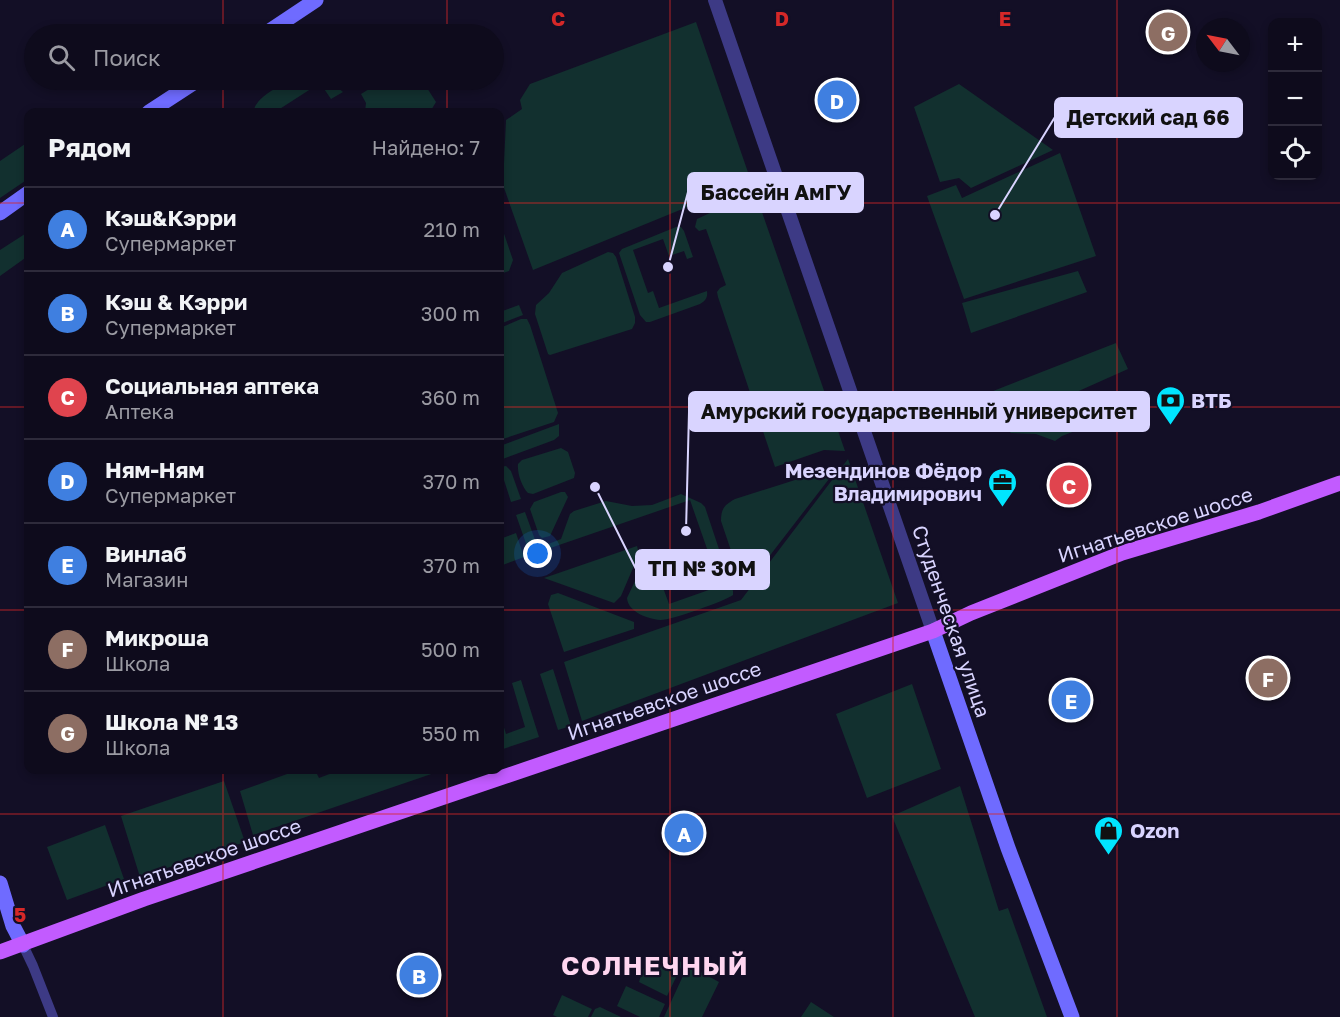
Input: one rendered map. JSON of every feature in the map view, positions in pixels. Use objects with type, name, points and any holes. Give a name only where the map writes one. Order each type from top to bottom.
[{"type":"main road","points":[[280,24],[316,0]]},
{"type":"main road","points":[[155,108],[183,90]]},
{"type":"main road","points":[[0,213],[24,196]]},
{"type":"main road","name":"Игнатьевское шоссе","points":[[0,952],[144,899],[933,631],[971,613],[1122,554],[1259,512],[1340,483]]},
{"type":"main road","name":"Студенческая улица","points":[[933,631],[1008,848],[1072,1017]]},
{"type":"main road","points":[[0,883],[13,926],[23,945]]},
{"type":"street","name":"Студенческая улица","points":[[715,0],[933,631]]},
{"type":"street","points":[[23,945],[53,1017]]},
{"type":"green space","points":[[696,22],[751,181],[533,270],[504,188],[506,120],[522,109],[520,100],[530,84]]},
{"type":"green space","points":[[959,84],[1053,150],[971,188],[959,178],[940,182],[914,107]]},
{"type":"green space","points":[[273,90],[309,90],[281,108],[254,108],[265,95]]},
{"type":"green space","points":[[325,90],[343,92],[331,99]]},
{"type":"green space","points":[[368,90],[428,90],[436,102],[432,108],[365,108],[366,103],[361,94]]},
{"type":"green space","points":[[24,145],[24,182],[0,198],[0,161]]},
{"type":"green space","points":[[1060,153],[1096,256],[964,299],[927,196],[956,185],[962,198]]},
{"type":"green space","points":[[755,192],[845,451],[824,450],[775,467],[718,297],[717,292],[726,285],[706,229],[699,231],[695,227],[697,219]]},
{"type":"green space","points":[[681,227],[684,231],[693,257],[687,259],[684,251],[669,256],[663,239],[633,250],[648,293],[653,291],[659,308],[707,291],[707,297],[700,304],[646,322],[640,315],[619,253],[622,249]]},
{"type":"green space","points":[[504,234],[513,260],[509,271],[504,273]]},
{"type":"green space","points":[[24,235],[24,259],[0,276],[0,250]]},
{"type":"green space","points":[[608,252],[613,253],[616,257],[635,317],[632,329],[548,354],[535,314],[536,305],[549,293],[562,273]]},
{"type":"green space","points":[[1078,271],[1087,292],[971,333],[962,303]]},
{"type":"green space","points":[[519,305],[523,315],[504,322],[504,311]]},
{"type":"green space","points":[[521,319],[527,319],[558,413],[554,422],[504,439],[504,326]]},
{"type":"green space","points":[[1116,343],[1128,369],[1072,394],[1081,411],[1080,419],[1071,423],[1075,431],[1055,441],[1036,434],[1011,433],[990,416],[983,395]]},
{"type":"green space","points":[[559,424],[559,436],[554,440],[504,459],[504,445]]},
{"type":"green space","points":[[561,448],[568,452],[575,473],[574,478],[533,494],[528,493],[520,480],[518,464],[522,460]]},
{"type":"green space","points":[[848,459],[898,603],[582,721],[564,662],[741,600]]},
{"type":"green space","points":[[504,466],[511,471],[521,499],[511,502],[504,480]]},
{"type":"green space","points":[[839,466],[744,589],[721,521],[724,508],[735,499]]},
{"type":"green space","points":[[565,492],[568,497],[550,536],[542,538],[530,509],[534,502]]},
{"type":"green space","points":[[681,494],[705,507],[733,595],[697,610],[660,620],[635,611],[628,603],[627,598],[643,564],[653,560],[669,604],[720,586],[690,500],[530,555],[516,515],[525,512],[538,548],[561,539],[570,514],[574,511],[606,501],[632,506],[652,505]]},
{"type":"green space","points":[[516,533],[524,557],[504,564],[504,538]]},
{"type":"green space","points":[[637,546],[639,554],[621,596],[614,603],[544,578]]},
{"type":"green space","points":[[558,593],[634,622],[634,629],[564,652],[548,604],[551,595]]},
{"type":"green space","points":[[553,669],[571,726],[558,730],[540,674]]},
{"type":"green space","points":[[521,680],[539,737],[504,749],[504,727],[506,734],[525,727],[512,683]]},
{"type":"green space","points":[[912,684],[941,769],[867,798],[836,714]]},
{"type":"green space","points":[[287,774],[317,774],[319,778],[330,774],[431,774],[253,835],[240,791]]},
{"type":"green space","points":[[224,781],[245,842],[140,877],[121,816]]},
{"type":"green space","points":[[960,786],[999,911],[1008,908],[1047,1017],[975,1017],[892,816]]},
{"type":"green space","points":[[105,825],[124,879],[67,900],[47,847]]},
{"type":"green space","points":[[684,961],[667,996],[639,982],[643,969]]},
{"type":"green space","points":[[688,965],[719,982],[702,1017],[664,1017]]},
{"type":"green space","points":[[626,986],[665,1004],[659,1017],[640,1017],[617,1006]]},
{"type":"green space","points":[[562,995],[592,1009],[588,1017],[553,1015]]},
{"type":"green space","points":[[811,1002],[834,1017],[801,1017]]},
{"type":"green space","points":[[600,1007],[621,1017],[591,1017],[595,1009]]},
{"type":"place","name":"Школа № 13","points":[[1168,32]]},
{"type":"place","name":"Ням-Ням","points":[[837,100]]},
{"type":"place","name":"Детский сад 66","points":[[995,215]]},
{"type":"place","name":"Бассейн АмГУ","points":[[668,267]]},
{"type":"place","name":"ВТБ","points":[[1170,426]]},
{"type":"place","name":"Социальная аптека","points":[[1069,485]]},
{"type":"place","name":"ТП № 30М","points":[[595,487]]},
{"type":"place","name":"Мезендинов Фёдор Владимирович","points":[[1003,508]]},
{"type":"place","name":"Амурский государственный университет","points":[[686,531]]},
{"type":"place","name":"Микроша","points":[[1268,678]]},
{"type":"place","name":"Винлаб","points":[[1071,700]]},
{"type":"place","name":"Кэш&Кэрри","points":[[684,833]]},
{"type":"place","name":"Ozon","points":[[1109,856]]},
{"type":"place","name":"Кэш & Кэрри","points":[[419,975]]},
{"type":"district","name":"СОЛНЕЧНЫЙ","points":[[655,965]]}]
